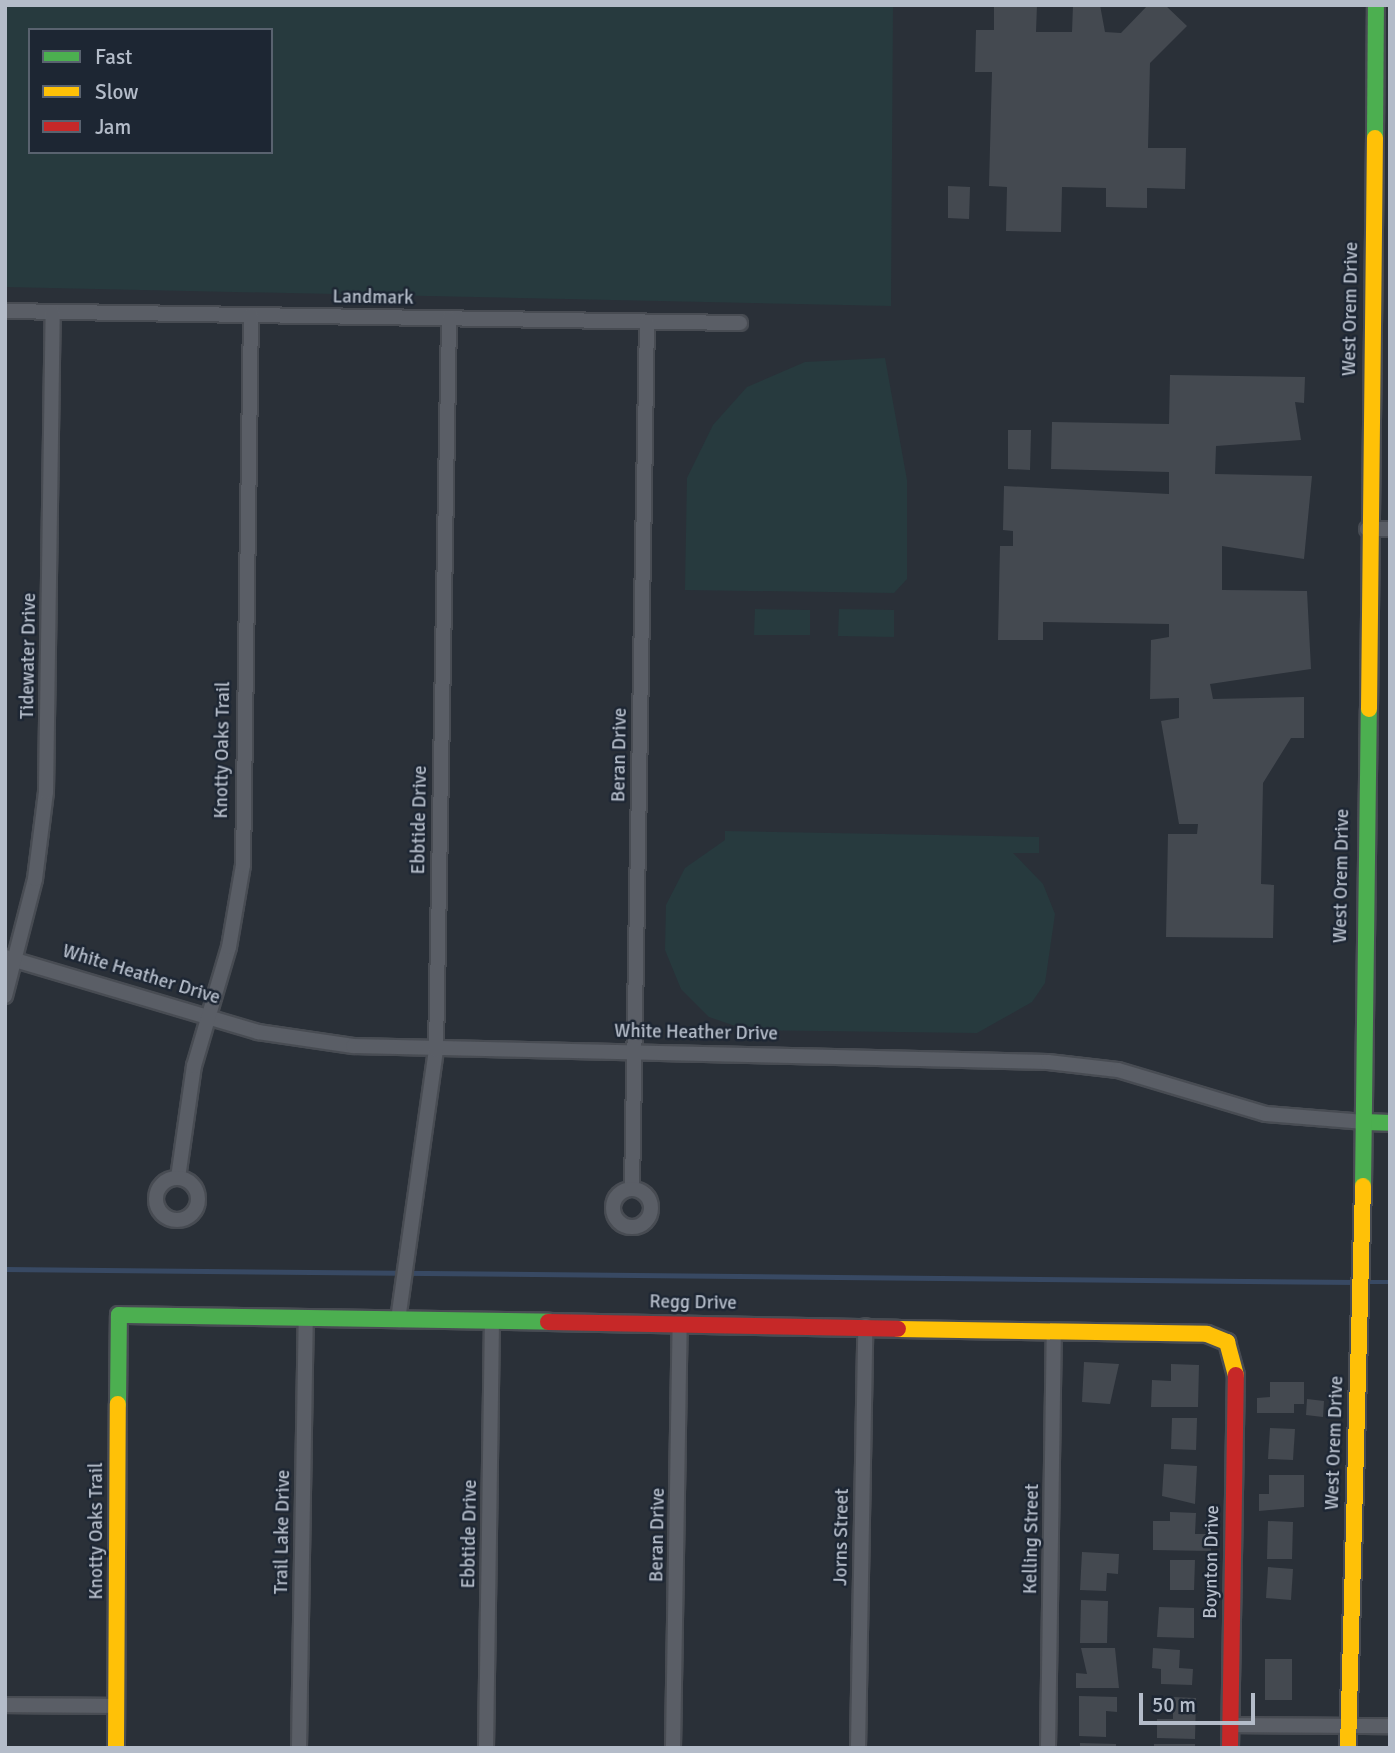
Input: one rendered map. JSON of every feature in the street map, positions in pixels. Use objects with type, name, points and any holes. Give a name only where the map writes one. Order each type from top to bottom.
[{"type":"street","name":"West Orem Drive","points":[[1348,1748],[1364,1122],[1367,529],[1373,332],[1376,5]]},
{"type":"street","name":"Landmark","points":[[5,312],[740,323]]},
{"type":"street","name":"Tidewater Drive","points":[[5,996],[46,792],[53,312]]},
{"type":"street","name":"Knotty Oaks Trail","points":[[178,1178],[208,1017],[229,947],[243,865],[251,315]]},
{"type":"street","name":"Ebbtide Drive","points":[[398,1320],[400,1290],[436,1051],[449,318]]},
{"type":"street","name":"Beran Drive","points":[[632,1188],[647,322]]},
{"type":"street","points":[[1373,332],[1390,332]]},
{"type":"street","points":[[1367,529],[1390,529]]},
{"type":"street","name":"White Heather Drive","points":[[11,958],[208,1017],[339,1044],[436,1051],[635,1053],[1098,1066],[1266,1114],[1390,1123]]},
{"type":"street","name":"Knotty Oaks Trail","points":[[116,1748],[120,1315]]},
{"type":"street","name":"Regg Drive","points":[[120,1315],[1206,1334],[1227,1342],[1236,1377]]},
{"type":"street","name":"Trail Lake Drive","points":[[299,1748],[306,1317]]},
{"type":"street","name":"Ebbtide Drive","points":[[486,1748],[492,1321]]},
{"type":"street","name":"Beran Drive","points":[[673,1748],[680,1324]]},
{"type":"street","name":"Jorns Street","points":[[859,1748],[865,1326]]},
{"type":"street","name":"Kelling Street","points":[[1048,1748],[1054,1331]]},
{"type":"street","name":"Boynton Drive","points":[[1230,1748],[1236,1377]]},
{"type":"street","points":[[5,1705],[116,1706]]},
{"type":"street","points":[[1231,1725],[1390,1726]]},
{"type":"green space","points":[[5,5],[893,5],[891,306],[5,287]]},
{"type":"green space","points":[[885,358],[907,480],[907,579],[894,593],[685,590],[687,478],[713,425],[747,387],[805,362]]},
{"type":"green space","points":[[755,609],[810,610],[810,635],[754,635]]},
{"type":"green space","points":[[839,609],[894,610],[894,637],[838,636]]},
{"type":"green space","points":[[725,831],[1039,837],[1039,853],[1013,853],[1043,884],[1055,914],[1045,983],[1032,1002],[977,1033],[747,1030],[709,1017],[681,989],[665,950],[666,905],[685,868],[725,840]]},
{"type":"building","points":[[994,5],[1037,5],[1036,32],[1072,32],[1073,5],[1100,5],[1105,32],[1121,33],[1148,5],[1165,5],[1187,26],[1150,63],[1148,148],[1186,148],[1185,189],[1147,188],[1147,208],[1106,207],[1106,188],[1062,187],[1061,232],[1006,231],[1007,187],[989,186],[992,72],[975,72],[976,30],[994,30]]},
{"type":"building","points":[[948,186],[970,187],[969,219],[948,218]]},
{"type":"building","points":[[1170,375],[1305,377],[1304,403],[1295,402],[1301,440],[1216,446],[1215,474],[1312,476],[1304,559],[1222,546],[1222,590],[1307,591],[1311,669],[1210,684],[1213,699],[1304,697],[1304,738],[1291,738],[1263,783],[1261,884],[1274,885],[1273,938],[1166,937],[1168,834],[1197,834],[1198,824],[1179,824],[1161,721],[1179,718],[1179,698],[1150,699],[1151,640],[1169,637],[1169,624],[1043,622],[1043,640],[998,640],[1000,546],[1013,546],[1013,531],[1003,530],[1004,486],[1169,494],[1169,472],[1051,469],[1052,422],[1169,424]]},
{"type":"building","points":[[1008,430],[1031,430],[1030,470],[1008,469]]},
{"type":"building","points":[[1084,1362],[1119,1364],[1110,1404],[1082,1402]]},
{"type":"building","points":[[1171,1364],[1199,1365],[1198,1407],[1151,1407],[1152,1380],[1171,1381]]},
{"type":"building","points":[[1270,1382],[1304,1382],[1304,1404],[1294,1404],[1294,1413],[1257,1413],[1257,1398],[1270,1397]]},
{"type":"building","points":[[1307,1399],[1324,1401],[1323,1417],[1306,1415]]},
{"type":"building","points":[[1172,1418],[1197,1418],[1196,1450],[1171,1449]]},
{"type":"building","points":[[1270,1428],[1295,1429],[1293,1460],[1268,1459]]},
{"type":"building","points":[[1164,1464],[1197,1466],[1195,1504],[1162,1496]]},
{"type":"building","points":[[1269,1475],[1304,1475],[1304,1507],[1259,1511],[1259,1494],[1269,1494]]},
{"type":"building","points":[[1170,1512],[1196,1513],[1195,1534],[1211,1534],[1211,1551],[1153,1550],[1153,1521],[1170,1521]]},
{"type":"building","points":[[1268,1521],[1293,1522],[1292,1559],[1267,1559]]},
{"type":"building","points":[[1082,1552],[1119,1554],[1118,1574],[1107,1573],[1106,1591],[1080,1590]]},
{"type":"building","points":[[1170,1560],[1195,1560],[1194,1590],[1170,1590]]},
{"type":"building","points":[[1268,1567],[1293,1569],[1291,1600],[1266,1598]]},
{"type":"building","points":[[1081,1600],[1108,1601],[1107,1643],[1080,1643]]},
{"type":"building","points":[[1159,1607],[1194,1608],[1194,1638],[1157,1637]]},
{"type":"building","points":[[1081,1648],[1115,1648],[1119,1688],[1076,1688],[1076,1673],[1087,1674]]},
{"type":"building","points":[[1153,1648],[1180,1650],[1179,1668],[1193,1669],[1192,1685],[1161,1684],[1161,1669],[1152,1668]]},
{"type":"building","points":[[1265,1659],[1292,1659],[1292,1700],[1265,1700]]},
{"type":"building","points":[[1079,1696],[1117,1697],[1117,1712],[1106,1711],[1106,1737],[1079,1736]]},
{"type":"building","points":[[1173,1697],[1196,1698],[1195,1739],[1157,1738],[1157,1719],[1173,1719]]},
{"type":"building","points":[[1080,1743],[1116,1744],[1116,1748],[1080,1748]]},
{"type":"building","points":[[1154,1744],[1195,1744],[1195,1748],[1154,1748]]},
{"type":"waterway","points":[[5,1269],[1355,1282]]},
{"type":"waterway","points":[[1368,1282],[1390,1282]]},
{"type":"traffic: fast","points":[[1375,138],[1376,5]]},
{"type":"traffic: fast","points":[[1363,1186],[1369,709]]},
{"type":"traffic: fast","points":[[1365,1122],[1390,1123]]},
{"type":"traffic: fast","points":[[118,1404],[119,1315],[548,1322]]},
{"type":"traffic: slow","points":[[1369,709],[1375,138]]},
{"type":"traffic: slow","points":[[1348,1748],[1363,1186]]},
{"type":"traffic: slow","points":[[898,1329],[1207,1334],[1227,1342],[1236,1375]]},
{"type":"traffic: slow","points":[[116,1748],[118,1404]]},
{"type":"traffic: jam","points":[[548,1322],[898,1329]]},
{"type":"traffic: jam","points":[[1230,1748],[1236,1375]]}]
